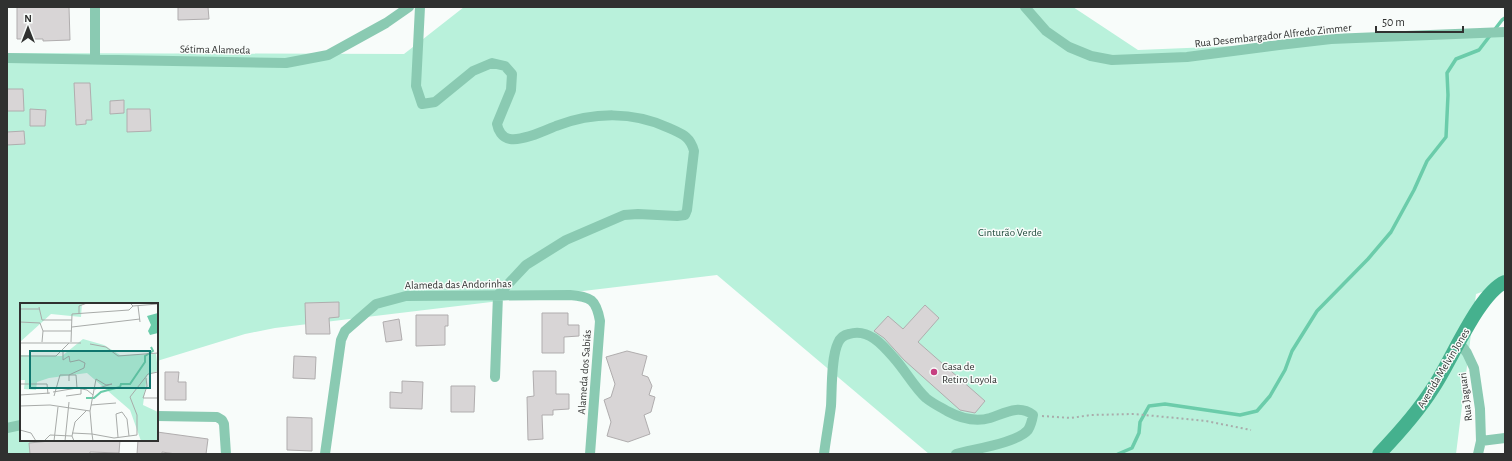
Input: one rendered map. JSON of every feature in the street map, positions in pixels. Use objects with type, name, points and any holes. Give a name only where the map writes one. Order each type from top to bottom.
[{"type":"main road","name":"Avenida Melvin Jones","points":[[1379,454],[1418,410],[1438,380],[1482,304],[1493,290],[1505,282]]},
{"type":"street","points":[[95,7],[95,58]]},
{"type":"street","name":"Sétima Alameda","points":[[7,58],[95,58],[286,63],[328,55],[386,23],[409,7]]},
{"type":"street","points":[[420,7],[416,86],[422,104],[435,102],[473,71],[492,63],[505,66],[512,74],[511,90],[498,124],[498,128],[504,137],[510,139],[522,137],[571,120],[619,115],[648,120],[665,126],[685,136],[692,143],[693,147],[694,152],[688,210],[685,215],[624,215],[566,240],[526,265],[498,295],[496,377]]},
{"type":"street","name":"Rua Desembargador Alfredo Zimmer","points":[[1025,7],[1046,31],[1069,47],[1091,56],[1112,60],[1187,57],[1331,39],[1505,32]]},
{"type":"street","name":"Alameda das Andorinhas","points":[[325,454],[341,340],[346,331],[376,304],[406,296],[570,295],[587,297]]},
{"type":"street","name":"Alameda dos Sabiás","points":[[587,297],[598,307],[600,321],[590,454]]},
{"type":"street","points":[[824,454],[831,407],[835,356],[838,343],[844,335],[854,332],[864,333],[877,340],[894,357],[926,398],[948,412],[964,418],[977,419],[990,418],[1017,409],[1028,411],[1033,415],[1032,424],[1027,431],[1015,438],[956,454]]},
{"type":"street","name":"Rua Jaguari","points":[[1459,342],[1467,353],[1474,368],[1480,409],[1481,441],[1478,454]]},
{"type":"street","points":[[158,416],[217,417],[222,420],[225,430],[226,454]]},
{"type":"street","points":[[7,428],[20,426]]},
{"type":"street","points":[[1481,441],[1505,438]]},
{"type":"path","points":[[1033,415],[1071,418],[1091,415],[1134,414],[1206,421],[1252,430]]},
{"type":"green space","name":"Cinturão Verde","points":[[464,7],[1073,7],[1138,50],[1505,35],[1505,284],[1476,294],[1456,454],[929,454],[717,275],[275,328],[245,334],[158,361],[158,303],[20,303],[20,441],[85,441],[83,454],[7,454],[7,53],[404,54]]},
{"type":"building","points":[[17,7],[69,7],[70,40],[43,41],[43,39],[17,39]]},
{"type":"building","points":[[178,7],[208,7],[209,19],[178,20]]},
{"type":"building","points":[[74,83],[90,83],[92,120],[86,120],[86,124],[76,125]]},
{"type":"building","points":[[7,89],[23,89],[24,111],[7,111]]},
{"type":"building","points":[[124,100],[124,113],[110,114],[110,101]]},
{"type":"building","points":[[30,109],[46,110],[45,126],[30,126]]},
{"type":"building","points":[[127,109],[150,109],[151,131],[127,132]]},
{"type":"building","points":[[24,131],[25,144],[7,145],[7,132]]},
{"type":"building","points":[[339,302],[339,317],[329,318],[330,334],[306,334],[305,303]]},
{"type":"building","name":"Casa de Retiro Loyola","points":[[925,305],[939,318],[918,342],[985,401],[975,413],[960,410],[904,360],[884,338],[874,331],[888,316],[903,329]]},
{"type":"building","points":[[542,313],[568,313],[568,325],[579,325],[579,336],[564,337],[564,353],[542,353]]},
{"type":"building","points":[[416,315],[448,315],[448,326],[445,326],[445,345],[416,346]]},
{"type":"building","points":[[399,319],[402,340],[386,342],[383,322]]},
{"type":"building","points":[[627,351],[647,356],[642,375],[648,377],[652,386],[649,395],[655,397],[651,412],[644,415],[650,434],[628,442],[607,436],[611,422],[604,400],[611,397],[615,384],[606,357]]},
{"type":"building","points":[[294,356],[316,357],[315,379],[293,378]]},
{"type":"building","points":[[533,371],[556,371],[556,394],[569,394],[569,409],[553,410],[553,415],[542,415],[543,439],[528,440],[527,397],[534,396]]},
{"type":"building","points":[[165,372],[179,372],[178,382],[186,382],[186,400],[165,400]]},
{"type":"building","points":[[402,381],[423,382],[422,409],[390,408],[390,392],[402,393]]},
{"type":"building","points":[[451,386],[475,386],[474,412],[451,412]]},
{"type":"building","points":[[287,417],[312,418],[312,451],[287,450]]},
{"type":"building","points":[[158,432],[208,439],[206,454],[176,454],[162,452],[162,454],[137,454],[138,441],[158,441]]},
{"type":"building","points":[[50,441],[120,441],[119,453],[90,452],[90,454],[30,454],[29,443]]},
{"type":"waterway","points":[[1118,454],[1132,448],[1139,433],[1140,422],[1149,406],[1165,404],[1240,415],[1257,411],[1270,396],[1285,370],[1292,351],[1317,311],[1368,259],[1391,232],[1414,190],[1427,161],[1446,137],[1448,95],[1447,73],[1456,59],[1479,50],[1505,18]]},
{"type":"place","name":"Casa de Retiro Loyola","points":[[934,372]]}]
